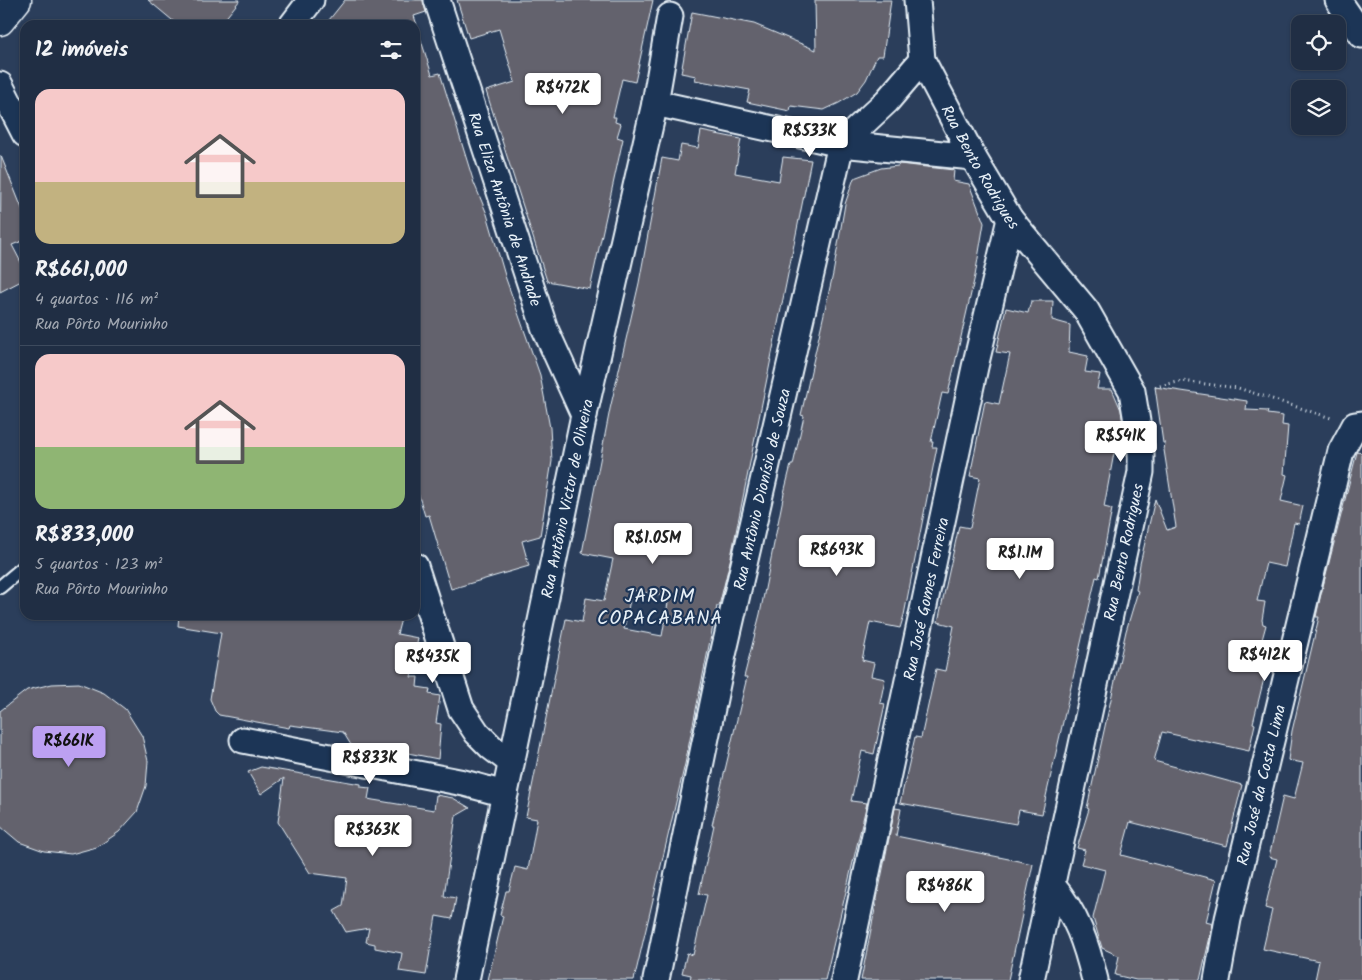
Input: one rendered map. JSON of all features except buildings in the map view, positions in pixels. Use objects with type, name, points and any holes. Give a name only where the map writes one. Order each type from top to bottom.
[{"type":"main road","points":[[0,21],[17,0]]},
{"type":"street","points":[[296,20],[311,0]]},
{"type":"street","name":"Rua Eliza Antônia de Andrade","points":[[437,0],[545,329],[584,415]]},
{"type":"street","name":"Rua Bento Rodrigues","points":[[917,0],[922,60],[973,157],[1010,218],[1086,310],[1132,391],[1141,446],[1140,472],[1031,980]]},
{"type":"street","points":[[1338,0],[1362,35]]},
{"type":"street","name":"Rua Antônio Victor de Oliveira","points":[[466,980],[584,415],[655,104],[670,16]]},
{"type":"street","points":[[841,144],[888,101],[922,60]]},
{"type":"street","points":[[0,85],[20,124]]},
{"type":"street","points":[[655,104],[841,144],[973,157]]},
{"type":"street","name":"Rua Antônio Dionísio de Souza","points":[[656,980],[723,655],[841,144]]},
{"type":"street","name":"Rua José Gomes Ferreira","points":[[844,980],[975,367],[1010,218]]},
{"type":"street","name":"Rua José da Costa Lima","points":[[1217,980],[1228,919],[1341,451],[1358,425]]},
{"type":"street","points":[[420,581],[462,709],[477,733],[491,747],[511,762]]},
{"type":"street","points":[[243,740],[464,783],[504,794]]},
{"type":"street","points":[[1052,885],[1077,920],[1095,980]]},
{"type":"lane","points":[[0,587],[20,570]]},
{"type":"path","points":[[1132,391],[1182,382],[1238,388],[1358,425]]},
{"type":"district","name":"JARDIM COPACABANA","points":[[660,606]]}]
